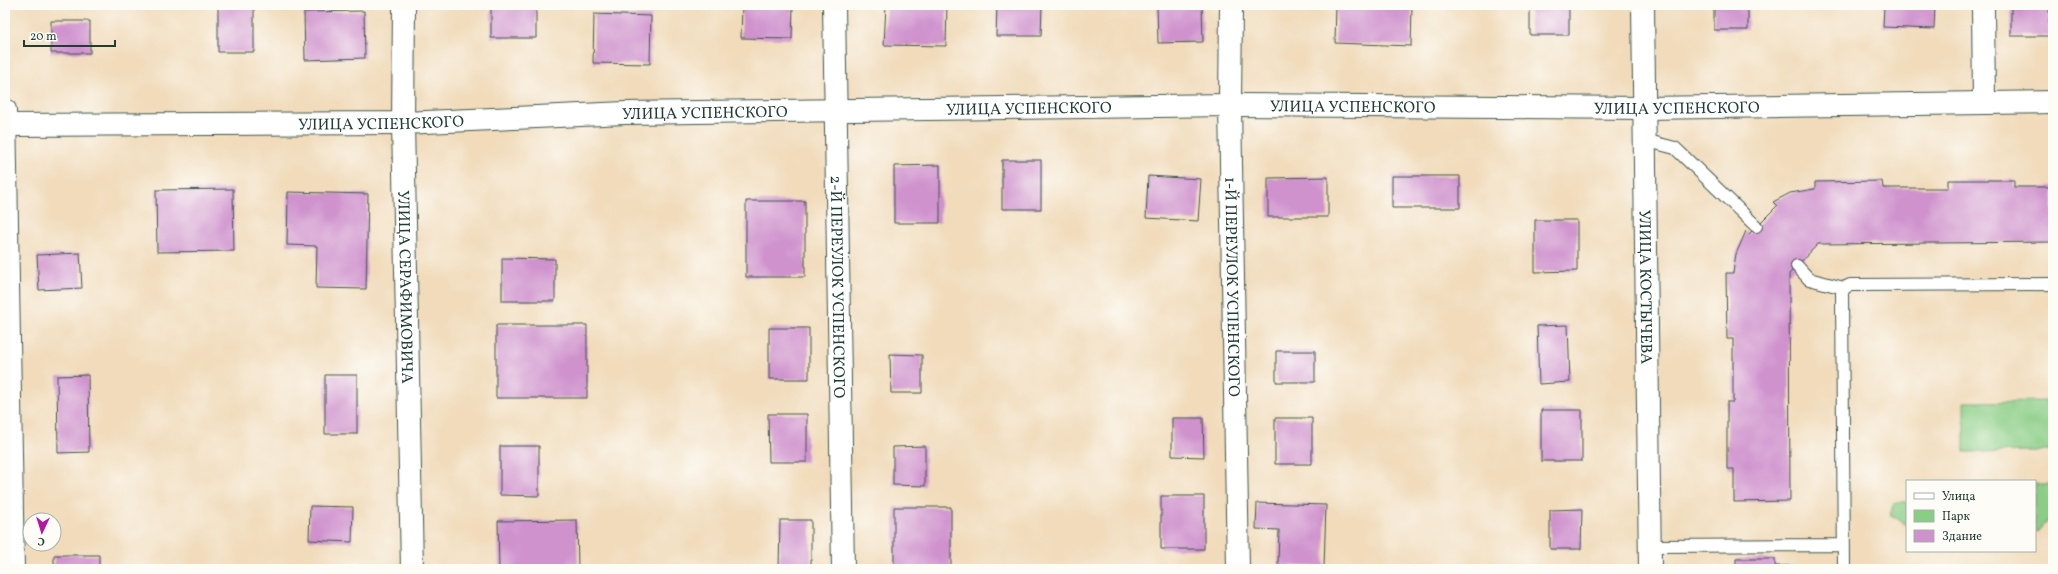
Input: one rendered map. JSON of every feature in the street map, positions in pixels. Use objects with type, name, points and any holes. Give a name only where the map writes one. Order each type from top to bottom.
[{"type":"street","name":"УЛИЦА СЕРАФИМОВИЧА","points":[[404,5],[403,123],[412,569]]},
{"type":"street","name":"2-Й ПЕРЕУЛОК УСПЕНСКОГО","points":[[834,5],[843,569]]},
{"type":"street","name":"1-Й ПЕРЕУЛОК УСПЕНСКОГО","points":[[1231,5],[1230,105],[1238,569]]},
{"type":"street","name":"УЛИЦА КОСТЫЧЕВА","points":[[1643,5],[1650,569]]},
{"type":"street","points":[[1983,5],[1984,103]]},
{"type":"street","name":"УЛИЦА УСПЕНСКОГО","points":[[5,125],[403,123],[625,113],[1230,105],[1644,108],[2053,102]]},
{"type":"street","points":[[5,110],[13,569]]},
{"type":"lane","points":[[1644,140],[1675,148],[1756,226]]},
{"type":"lane","points":[[1797,266],[1809,279],[1844,288],[1850,285],[2053,284]]},
{"type":"lane","points":[[1844,288],[1842,293],[1844,569]]},
{"type":"lane","points":[[1650,546],[1844,545]]},
{"type":"green space","points":[[2051,401],[2051,451],[1964,452],[1964,402]]},
{"type":"green space","points":[[2036,484],[2053,484],[2053,514],[2036,532]]},
{"type":"green space","points":[[1895,502],[1906,502],[1906,524],[1889,514]]},
{"type":"building","points":[[491,5],[536,5],[536,38],[491,38]]},
{"type":"building","points":[[742,5],[793,5],[792,39],[741,38]]},
{"type":"building","points":[[886,5],[947,5],[946,46],[884,45]]},
{"type":"building","points":[[997,5],[1042,5],[1041,36],[996,36]]},
{"type":"building","points":[[1157,5],[1202,5],[1203,42],[1158,43]]},
{"type":"building","points":[[1336,5],[1412,5],[1411,46],[1335,43]]},
{"type":"building","points":[[1530,5],[1569,5],[1569,35],[1530,35]]},
{"type":"building","points":[[1714,5],[1748,5],[1748,30],[1714,30]]},
{"type":"building","points":[[1884,5],[1935,5],[1934,29],[1883,27]]},
{"type":"building","points":[[2011,5],[2049,5],[2049,36],[2011,36]]},
{"type":"building","points":[[218,7],[254,7],[254,52],[218,52]]},
{"type":"building","points":[[364,11],[365,58],[305,60],[304,12]]},
{"type":"building","points":[[594,14],[651,16],[650,64],[593,63]]},
{"type":"building","points":[[51,21],[90,21],[90,53],[51,53]]},
{"type":"building","points":[[1002,160],[1041,160],[1041,209],[1002,209]]},
{"type":"building","points":[[940,165],[940,223],[894,223],[894,166]]},
{"type":"building","points":[[1148,176],[1201,179],[1198,221],[1146,218]]},
{"type":"building","points":[[1392,176],[1460,176],[1460,208],[1392,208]]},
{"type":"building","points":[[1328,177],[1328,217],[1268,217],[1268,178]]},
{"type":"building","points":[[1948,180],[2014,180],[2014,187],[2053,187],[2053,242],[1818,244],[1789,274],[1790,501],[1734,502],[1734,469],[1727,469],[1727,402],[1733,402],[1733,339],[1727,339],[1726,273],[1733,273],[1736,254],[1746,231],[1749,234],[1777,206],[1773,202],[1790,193],[1815,189],[1815,182],[1882,181],[1883,188],[1948,188]]},
{"type":"building","points":[[233,189],[234,251],[157,252],[156,190]]},
{"type":"building","points":[[288,192],[368,194],[366,289],[316,288],[317,246],[287,245]]},
{"type":"building","points":[[746,201],[805,201],[805,277],[746,277]]},
{"type":"building","points":[[1535,220],[1577,220],[1577,271],[1535,272]]},
{"type":"building","points":[[80,253],[82,288],[39,290],[37,255]]},
{"type":"building","points":[[502,258],[555,259],[555,301],[502,301]]},
{"type":"building","points":[[496,325],[587,325],[587,398],[496,398]]},
{"type":"building","points":[[1568,325],[1570,382],[1539,384],[1537,326]]},
{"type":"building","points":[[769,328],[809,328],[809,379],[769,379]]},
{"type":"building","points":[[1276,351],[1315,351],[1315,382],[1276,382]]},
{"type":"building","points":[[890,354],[922,355],[922,393],[891,393]]},
{"type":"building","points":[[88,375],[89,452],[58,453],[57,376]]},
{"type":"building","points":[[325,375],[357,375],[357,434],[325,434]]},
{"type":"building","points":[[1541,410],[1582,410],[1582,461],[1541,461]]},
{"type":"building","points":[[768,414],[807,414],[807,462],[769,462]]},
{"type":"building","points":[[1172,418],[1203,418],[1204,457],[1172,456]]},
{"type":"building","points":[[1275,418],[1312,418],[1312,464],[1275,464]]},
{"type":"building","points":[[500,446],[539,446],[539,496],[500,495]]},
{"type":"building","points":[[925,446],[925,486],[893,485],[893,447]]},
{"type":"building","points":[[1161,496],[1204,496],[1204,549],[1161,549]]},
{"type":"building","points":[[1257,503],[1326,505],[1324,567],[1278,565],[1279,530],[1256,529]]},
{"type":"building","points":[[310,506],[353,507],[352,542],[309,540]]},
{"type":"building","points":[[894,507],[951,507],[951,569],[894,569]]},
{"type":"building","points":[[1582,509],[1581,549],[1550,549],[1550,510]]},
{"type":"building","points":[[577,520],[578,569],[499,569],[498,521]]},
{"type":"building","points":[[780,520],[811,520],[811,569],[779,569]]},
{"type":"building","points":[[54,555],[99,555],[99,569],[54,569]]},
{"type":"building","points":[[1736,559],[1775,559],[1775,566],[1831,565],[1831,569],[1736,569]]}]
